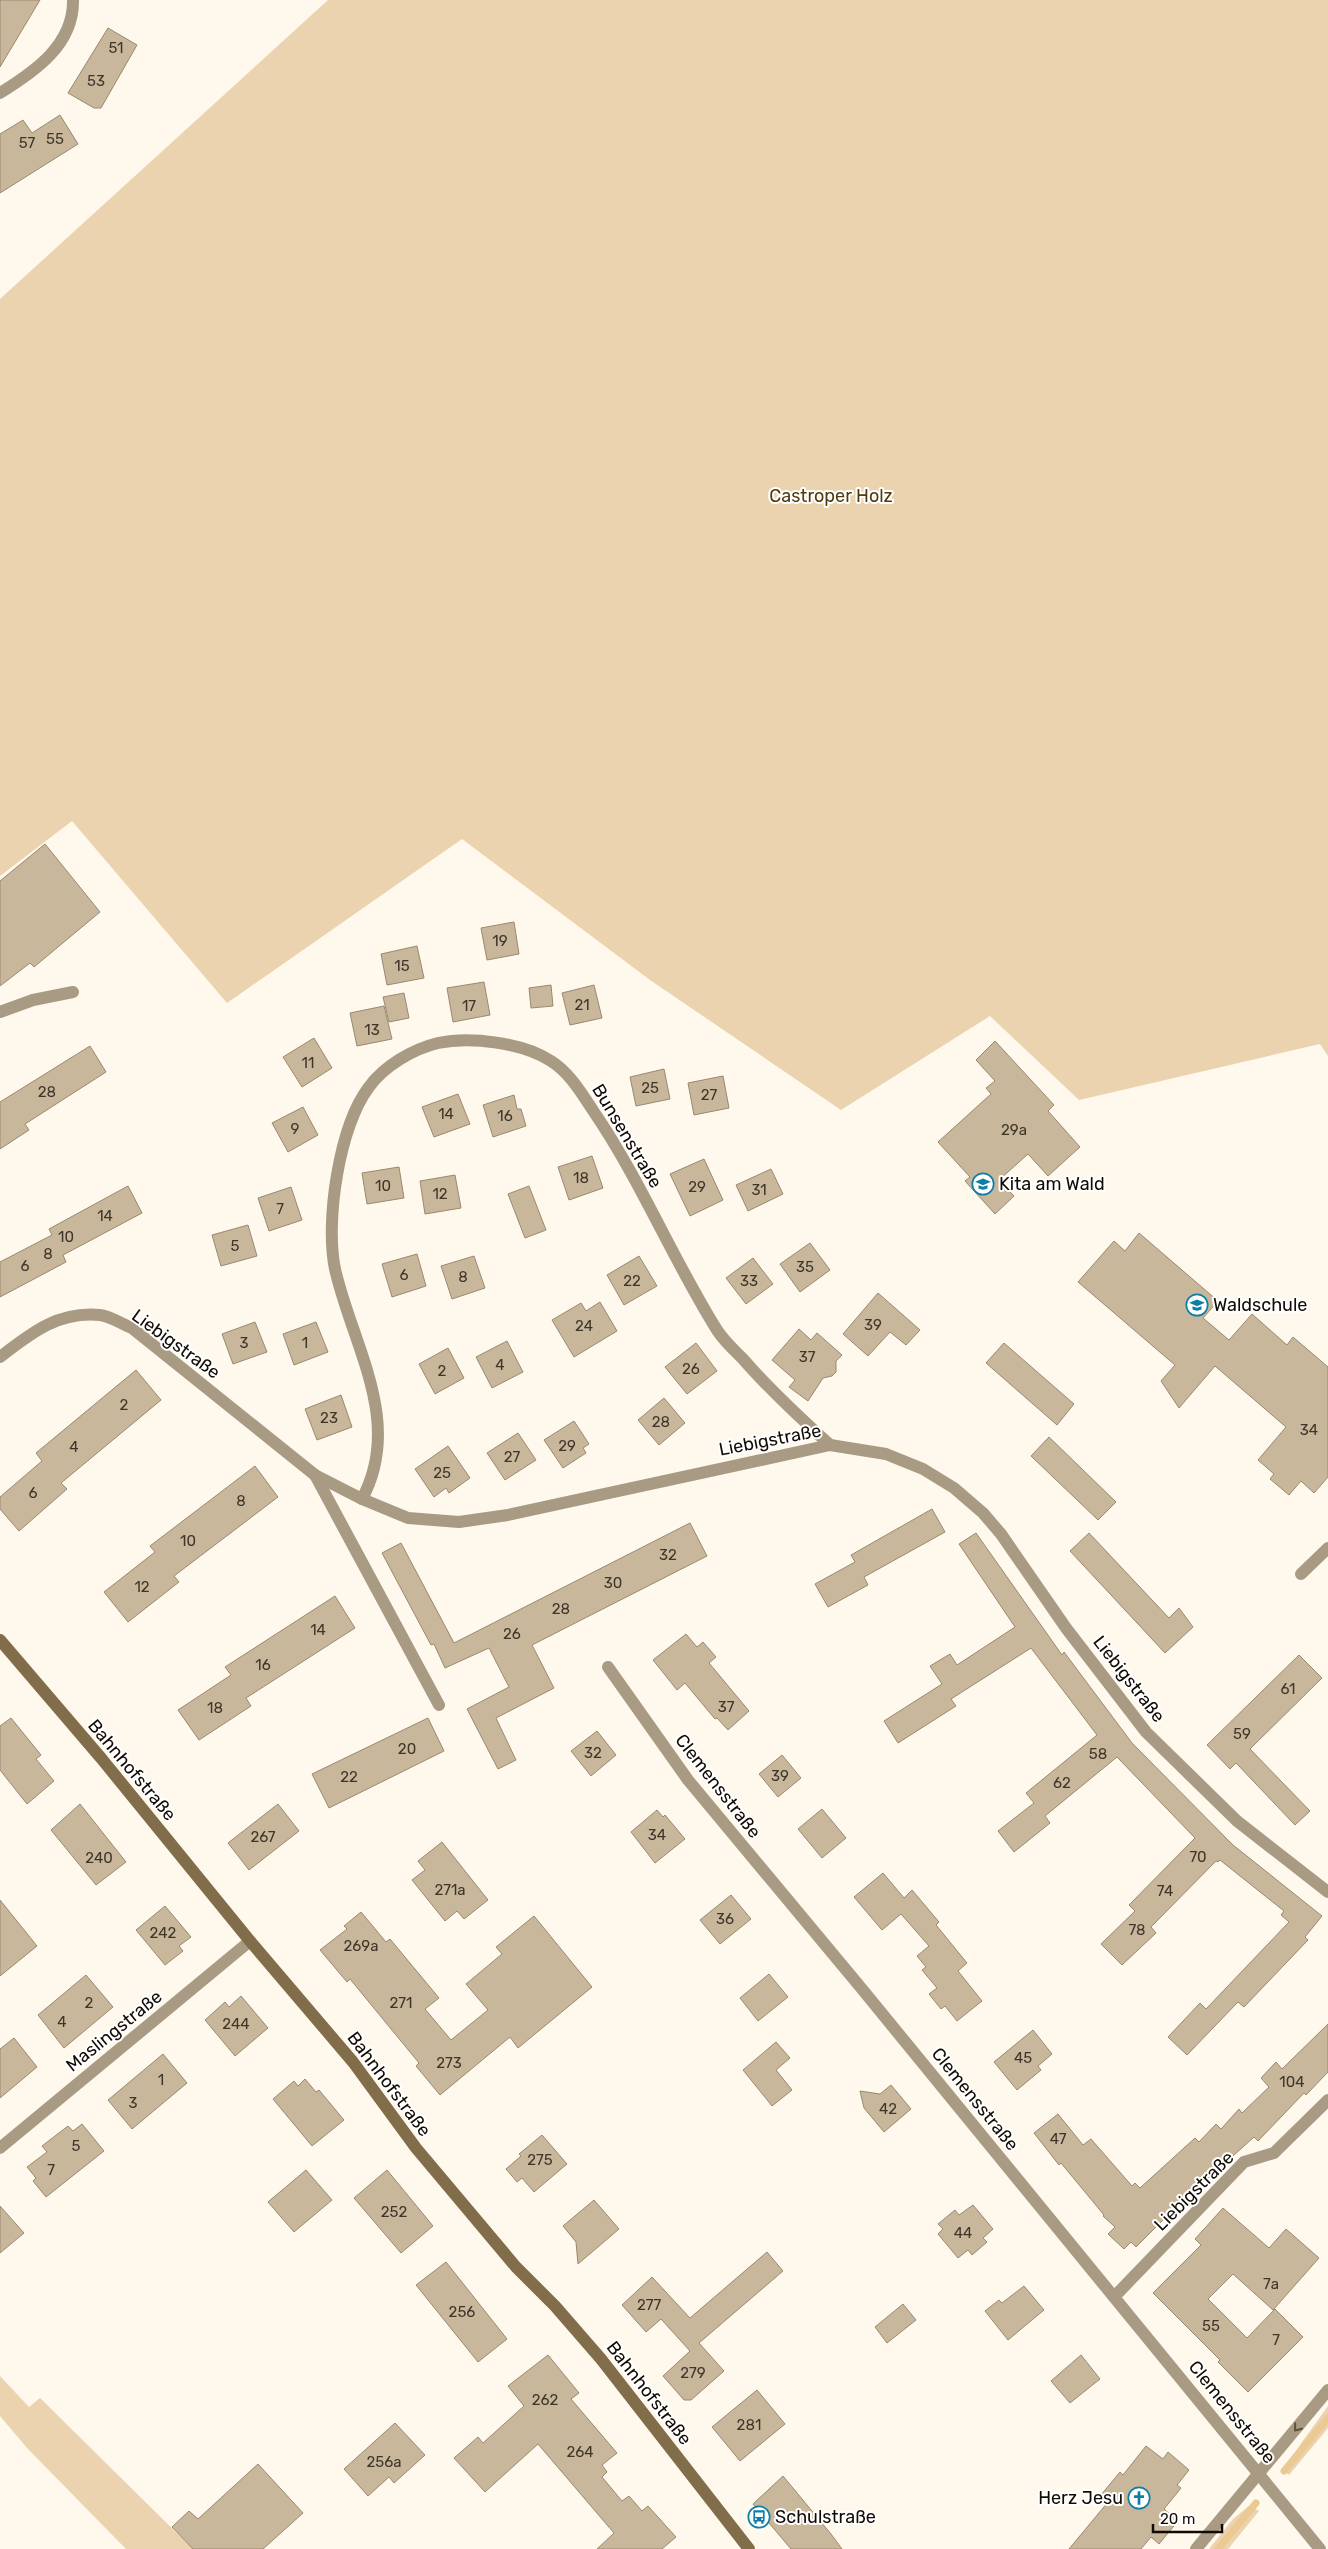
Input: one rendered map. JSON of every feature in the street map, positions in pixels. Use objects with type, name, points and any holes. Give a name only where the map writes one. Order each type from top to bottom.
[{"type":"main road","name":"Bahnhofstraße","points":[[0,1640],[102,1758],[250,1942],[353,2062],[416,2148],[516,2267],[555,2306],[600,2359],[749,2549]]},
{"type":"street","points":[[0,93],[31,73],[59,45],[67,30],[73,0]]},
{"type":"street","points":[[0,1012],[33,1000],[73,992]]},
{"type":"street","name":"Bunsenstraße","points":[[362,1500],[369,1485],[376,1456],[377,1416],[371,1379],[334,1268],[332,1225],[338,1170],[354,1110],[370,1085],[393,1065],[416,1050],[439,1043],[480,1039],[488,1041],[551,1061],[570,1078],[614,1141],[718,1332],[773,1394],[830,1445]]},
{"type":"street","name":"Liebigstraße","points":[[0,1358],[37,1329],[71,1316],[102,1315],[132,1328],[315,1475],[362,1500],[408,1518],[459,1522],[508,1515],[830,1445],[886,1454],[923,1468],[954,1488],[983,1513],[1002,1534],[1066,1628],[1146,1732],[1237,1821],[1328,1892]]},
{"type":"street","name":"Liebigstraße","points":[[315,1475],[439,1705]]},
{"type":"street","points":[[1301,1574],[1328,1548]]},
{"type":"street","name":"Clemensstraße","points":[[608,1667],[688,1780],[862,1989],[1320,2549]]},
{"type":"street","name":"Maslingstraße","points":[[0,2148],[250,1942]]},
{"type":"street","name":"Liebigstraße","points":[[1114,2297],[1244,2162],[1274,2154],[1328,2100]]},
{"type":"street","points":[[1196,2549],[1328,2390]]},
{"type":"green space","name":"Castroper Holz","points":[[328,0],[1328,0],[1328,1056],[1320,1044],[1079,1100],[990,1016],[841,1110],[650,980],[462,839],[227,1003],[72,821],[0,876],[0,299]]},
{"type":"green space","points":[[0,2376],[29,2407],[40,2398],[193,2549],[126,2549],[28,2449],[0,2416]]},
{"type":"green space","points":[[1328,2406],[1328,2428],[1289,2475],[1282,2470]]},
{"type":"green space","points":[[1249,2506],[1259,2511],[1228,2549],[1209,2549],[1233,2519]]},
{"type":"building","points":[[0,0],[40,0],[0,67]]},
{"type":"building","points":[[108,28],[137,45],[101,108],[94,108],[68,93]]},
{"type":"building","points":[[60,115],[78,144],[0,193],[0,134],[23,120],[32,133]]},
{"type":"building","points":[[45,844],[100,912],[34,967],[30,963],[0,986],[0,881]]},
{"type":"building","points":[[514,922],[519,954],[487,960],[481,928]]},
{"type":"building","points":[[417,946],[424,978],[387,985],[381,954]]},
{"type":"building","points":[[484,982],[490,1015],[453,1022],[447,988]]},
{"type":"building","points":[[551,985],[553,1006],[531,1008],[529,988]]},
{"type":"building","points":[[594,985],[602,1018],[570,1025],[562,993]]},
{"type":"building","points":[[404,993],[409,1018],[389,1022],[383,997]]},
{"type":"building","points":[[384,1006],[392,1039],[357,1046],[350,1013]]},
{"type":"building","points":[[314,1038],[332,1068],[302,1087],[283,1057]]},
{"type":"building","points":[[995,1041],[1054,1105],[1048,1111],[1080,1147],[1048,1176],[1028,1154],[999,1180],[1014,1196],[995,1214],[965,1181],[970,1177],[938,1142],[991,1094],[986,1088],[995,1081],[976,1060]]},
{"type":"building","points":[[90,1046],[106,1072],[25,1124],[29,1130],[0,1149],[0,1102]]},
{"type":"building","points":[[664,1069],[670,1099],[636,1106],[630,1077]]},
{"type":"building","points":[[723,1076],[729,1108],[694,1115],[688,1083]]},
{"type":"building","points":[[458,1094],[470,1124],[434,1137],[422,1107]]},
{"type":"building","points":[[514,1095],[517,1109],[521,1109],[526,1126],[493,1137],[483,1105]]},
{"type":"building","points":[[303,1107],[318,1135],[288,1152],[272,1123]]},
{"type":"building","points":[[592,1156],[603,1188],[569,1200],[558,1167]]},
{"type":"building","points":[[704,1159],[723,1200],[690,1216],[670,1174]]},
{"type":"building","points":[[399,1167],[404,1198],[367,1204],[362,1173]]},
{"type":"building","points":[[771,1169],[783,1194],[748,1211],[736,1185]]},
{"type":"building","points":[[455,1175],[461,1208],[425,1214],[420,1181]]},
{"type":"building","points":[[128,1186],[142,1213],[63,1255],[66,1262],[0,1297],[0,1262],[52,1235],[49,1229]]},
{"type":"building","points":[[529,1186],[546,1230],[525,1238],[508,1194]]},
{"type":"building","points":[[291,1187],[302,1220],[269,1231],[258,1198]]},
{"type":"building","points":[[248,1225],[257,1256],[221,1266],[212,1235]]},
{"type":"building","points":[[1139,1233],[1218,1301],[1203,1318],[1229,1340],[1252,1314],[1287,1345],[1293,1337],[1328,1367],[1328,1477],[1314,1493],[1301,1481],[1289,1495],[1270,1479],[1274,1474],[1258,1460],[1286,1427],[1215,1366],[1179,1408],[1161,1381],[1175,1365],[1078,1282],[1114,1241],[1125,1251]]},
{"type":"building","points":[[810,1243],[830,1270],[800,1292],[780,1264]]},
{"type":"building","points":[[417,1254],[426,1286],[392,1297],[382,1264]]},
{"type":"building","points":[[474,1256],[485,1288],[452,1299],[441,1266]]},
{"type":"building","points":[[639,1256],[657,1286],[624,1305],[607,1275]]},
{"type":"building","points":[[753,1258],[773,1284],[746,1304],[726,1278]]},
{"type":"building","points":[[878,1293],[920,1330],[906,1345],[890,1332],[868,1356],[843,1334]]},
{"type":"building","points":[[600,1302],[617,1331],[574,1357],[552,1320],[581,1303],[586,1311]]},
{"type":"building","points":[[255,1322],[267,1352],[233,1364],[222,1334]]},
{"type":"building","points":[[316,1322],[328,1352],[294,1365],[283,1334]]},
{"type":"building","points":[[799,1329],[811,1340],[817,1333],[842,1355],[836,1361],[836,1372],[832,1376],[823,1378],[808,1401],[789,1387],[795,1380],[772,1360]]},
{"type":"building","points":[[507,1341],[523,1372],[492,1388],[476,1357]]},
{"type":"building","points":[[696,1343],[717,1371],[687,1394],[665,1367]]},
{"type":"building","points":[[1004,1343],[1074,1404],[1057,1425],[986,1363]]},
{"type":"building","points":[[448,1348],[464,1378],[435,1394],[419,1364]]},
{"type":"building","points":[[136,1370],[161,1400],[61,1483],[67,1489],[19,1531],[0,1509],[0,1497],[42,1461],[36,1453]]},
{"type":"building","points":[[341,1395],[352,1427],[317,1440],[305,1409]]},
{"type":"building","points":[[664,1398],[685,1423],[659,1445],[638,1420]]},
{"type":"building","points":[[574,1421],[589,1444],[583,1448],[586,1453],[563,1468],[544,1440]]},
{"type":"building","points":[[518,1433],[536,1460],[505,1480],[487,1453]]},
{"type":"building","points":[[1049,1437],[1116,1502],[1098,1520],[1031,1456]]},
{"type":"building","points":[[448,1446],[470,1478],[449,1493],[446,1488],[434,1497],[415,1469]]},
{"type":"building","points":[[255,1466],[278,1497],[174,1576],[179,1582],[128,1622],[104,1592],[155,1552],[150,1546]]},
{"type":"building","points":[[932,1509],[945,1532],[864,1577],[868,1585],[828,1607],[815,1584],[855,1562],[851,1555]]},
{"type":"building","points":[[690,1523],[707,1556],[532,1645],[554,1688],[496,1718],[516,1760],[498,1769],[467,1709],[509,1687],[489,1648],[445,1668],[434,1644],[431,1645],[382,1553],[401,1543],[454,1643]]},
{"type":"building","points":[[976,1533],[1062,1655],[1064,1652],[1132,1743],[1233,1845],[1322,1916],[1305,1937],[1308,1940],[1244,2007],[1238,2002],[1187,2055],[1168,2037],[1200,2003],[1206,2009],[1289,1922],[1281,1915],[1284,1911],[1220,1860],[1216,1861],[1151,1927],[1156,1933],[1122,1965],[1101,1944],[1135,1911],[1129,1905],[1195,1838],[1117,1757],[1045,1816],[1050,1823],[1014,1852],[998,1831],[1034,1803],[1026,1793],[1097,1735],[1031,1648],[951,1699],[956,1706],[898,1743],[884,1721],[942,1684],[930,1666],[950,1654],[957,1665],[1015,1627],[959,1544]]},
{"type":"building","points":[[1089,1533],[1169,1618],[1179,1608],[1193,1627],[1165,1653],[1070,1551]]},
{"type":"building","points":[[335,1596],[355,1628],[246,1698],[251,1706],[199,1740],[178,1710],[231,1675],[225,1667]]},
{"type":"building","points":[[686,1634],[697,1647],[703,1642],[716,1657],[709,1663],[749,1711],[728,1730],[717,1718],[715,1719],[685,1683],[677,1690],[653,1660]]},
{"type":"building","points":[[1299,1655],[1322,1678],[1250,1749],[1310,1811],[1295,1825],[1236,1763],[1230,1769],[1207,1745]]},
{"type":"building","points":[[11,1718],[41,1755],[36,1759],[54,1781],[27,1804],[0,1770],[0,1726]]},
{"type":"building","points":[[428,1718],[444,1751],[329,1808],[312,1774]]},
{"type":"building","points":[[597,1731],[616,1755],[591,1776],[571,1751]]},
{"type":"building","points":[[782,1755],[801,1778],[778,1797],[759,1774]]},
{"type":"building","points":[[80,1804],[126,1862],[96,1885],[51,1830]]},
{"type":"building","points":[[278,1804],[299,1831],[249,1870],[228,1843]]},
{"type":"building","points":[[822,1809],[846,1838],[822,1858],[798,1829]]},
{"type":"building","points":[[657,1810],[663,1817],[665,1815],[685,1839],[655,1863],[631,1832]]},
{"type":"building","points":[[442,1842],[488,1900],[464,1919],[457,1911],[445,1921],[412,1880],[425,1870],[418,1861]]},
{"type":"building","points":[[883,1873],[904,1898],[912,1890],[939,1922],[936,1925],[967,1963],[958,1971],[982,2001],[957,2021],[945,2006],[941,2009],[929,1994],[937,1988],[922,1970],[926,1967],[917,1956],[929,1946],[901,1914],[882,1930],[854,1897]]},
{"type":"building","points":[[731,1895],[751,1919],[720,1944],[700,1920]]},
{"type":"building","points":[[0,1900],[37,1946],[0,1976]]},
{"type":"building","points":[[165,1906],[191,1937],[179,1946],[183,1951],[165,1965],[136,1930]]},
{"type":"building","points":[[361,1912],[386,1942],[390,1939],[439,1998],[425,2009],[451,2040],[488,2010],[466,1984],[502,1954],[496,1947],[534,1916],[592,1987],[518,2048],[510,2037],[440,2095],[416,2066],[419,2063],[350,1979],[347,1982],[320,1950],[347,1929],[344,1926]]},
{"type":"building","points":[[769,1974],[788,1997],[758,2021],[740,1998]]},
{"type":"building","points":[[86,1975],[113,2007],[64,2048],[38,2015]]},
{"type":"building","points":[[241,1996],[268,2028],[235,2056],[205,2020],[225,2002],[229,2007]]},
{"type":"building","points":[[1328,2024],[1328,2072],[1306,2095],[1304,2093],[1258,2141],[1254,2137],[1203,2183],[1201,2182],[1136,2247],[1131,2242],[1124,2249],[1108,2234],[1115,2227],[1103,2216],[1061,2163],[1059,2165],[1034,2133],[1058,2114],[1083,2145],[1091,2139],[1132,2186],[1135,2183],[1140,2188],[1195,2138],[1199,2142],[1216,2124],[1221,2129],[1239,2109],[1242,2113],[1269,2087],[1261,2078],[1276,2062],[1282,2069]]},
{"type":"building","points":[[1033,2030],[1052,2054],[1038,2066],[1041,2070],[1017,2090],[994,2062]]},
{"type":"building","points":[[14,2038],[37,2067],[0,2098],[0,2049]]},
{"type":"building","points":[[776,2042],[790,2058],[776,2070],[792,2090],[772,2106],[743,2070]]},
{"type":"building","points":[[163,2054],[187,2083],[132,2129],[108,2100]]},
{"type":"building","points":[[305,2079],[316,2092],[319,2090],[344,2120],[312,2146],[273,2099],[294,2081],[298,2086]]},
{"type":"building","points":[[891,2085],[911,2109],[884,2132],[864,2108],[860,2091],[880,2094]]},
{"type":"building","points":[[82,2124],[104,2151],[46,2197],[33,2181],[36,2178],[27,2167],[47,2152],[42,2146],[68,2126],[73,2131]]},
{"type":"building","points":[[542,2135],[567,2164],[534,2192],[522,2178],[517,2182],[506,2169],[521,2156],[519,2154]]},
{"type":"building","points":[[306,2170],[332,2200],[294,2232],[268,2202]]},
{"type":"building","points":[[387,2170],[433,2226],[401,2253],[354,2198]]},
{"type":"building","points":[[594,2200],[619,2229],[578,2264],[576,2242],[563,2226]]},
{"type":"building","points":[[973,2205],[993,2229],[983,2238],[987,2242],[972,2255],[968,2250],[958,2258],[938,2234],[943,2229],[938,2224],[955,2210],[959,2215]]},
{"type":"building","points":[[0,2206],[24,2233],[0,2253]]},
{"type":"building","points":[[1223,2208],[1269,2248],[1286,2229],[1319,2258],[1273,2310],[1233,2274],[1208,2299],[1247,2338],[1275,2309],[1303,2337],[1248,2392],[1218,2362],[1220,2360],[1153,2293],[1201,2245],[1195,2239]]},
{"type":"building","points":[[767,2252],[783,2271],[699,2343],[724,2371],[691,2400],[684,2400],[663,2376],[690,2351],[661,2319],[646,2332],[622,2305],[652,2277],[690,2318]]},
{"type":"building","points":[[446,2262],[507,2339],[478,2362],[416,2285]]},
{"type":"building","points":[[1024,2286],[1044,2310],[1008,2340],[985,2311],[999,2300],[1002,2303]]},
{"type":"building","points":[[903,2304],[916,2320],[887,2343],[875,2327]]},
{"type":"building","points":[[548,2355],[579,2393],[571,2399],[617,2453],[602,2465],[607,2472],[602,2477],[622,2501],[629,2496],[642,2511],[648,2506],[676,2537],[662,2549],[597,2549],[614,2533],[538,2444],[485,2492],[454,2458],[478,2437],[483,2443],[524,2406],[508,2386]]},
{"type":"building","points":[[1081,2355],[1100,2379],[1070,2403],[1051,2381]]},
{"type":"building","points":[[757,2390],[785,2424],[740,2461],[712,2427]]},
{"type":"building","points":[[395,2423],[425,2455],[394,2483],[389,2477],[368,2496],[344,2469]]},
{"type":"building","name":"Herz Jesu","points":[[1146,2446],[1163,2459],[1168,2452],[1189,2470],[1177,2485],[1181,2488],[1164,2509],[1178,2521],[1159,2544],[1151,2537],[1141,2549],[1069,2549],[1108,2502],[1101,2495],[1120,2472],[1123,2475]]},
{"type":"building","points":[[258,2464],[303,2513],[263,2549],[193,2549],[172,2527],[189,2511],[198,2519]]},
{"type":"building","points":[[783,2476],[842,2549],[791,2549],[753,2504]]},
{"type":"waterway","points":[[1284,2471],[1328,2418]]},
{"type":"waterway","points":[[1218,2549],[1256,2503]]},
{"type":"place","name":"Kita am Wald","points":[[983,1184]]},
{"type":"place","name":"Waldschule","points":[[1197,1305]]},
{"type":"place","name":"Herz Jesu","points":[[1139,2498]]},
{"type":"place","name":"Schulstraße","points":[[759,2517]]}]
